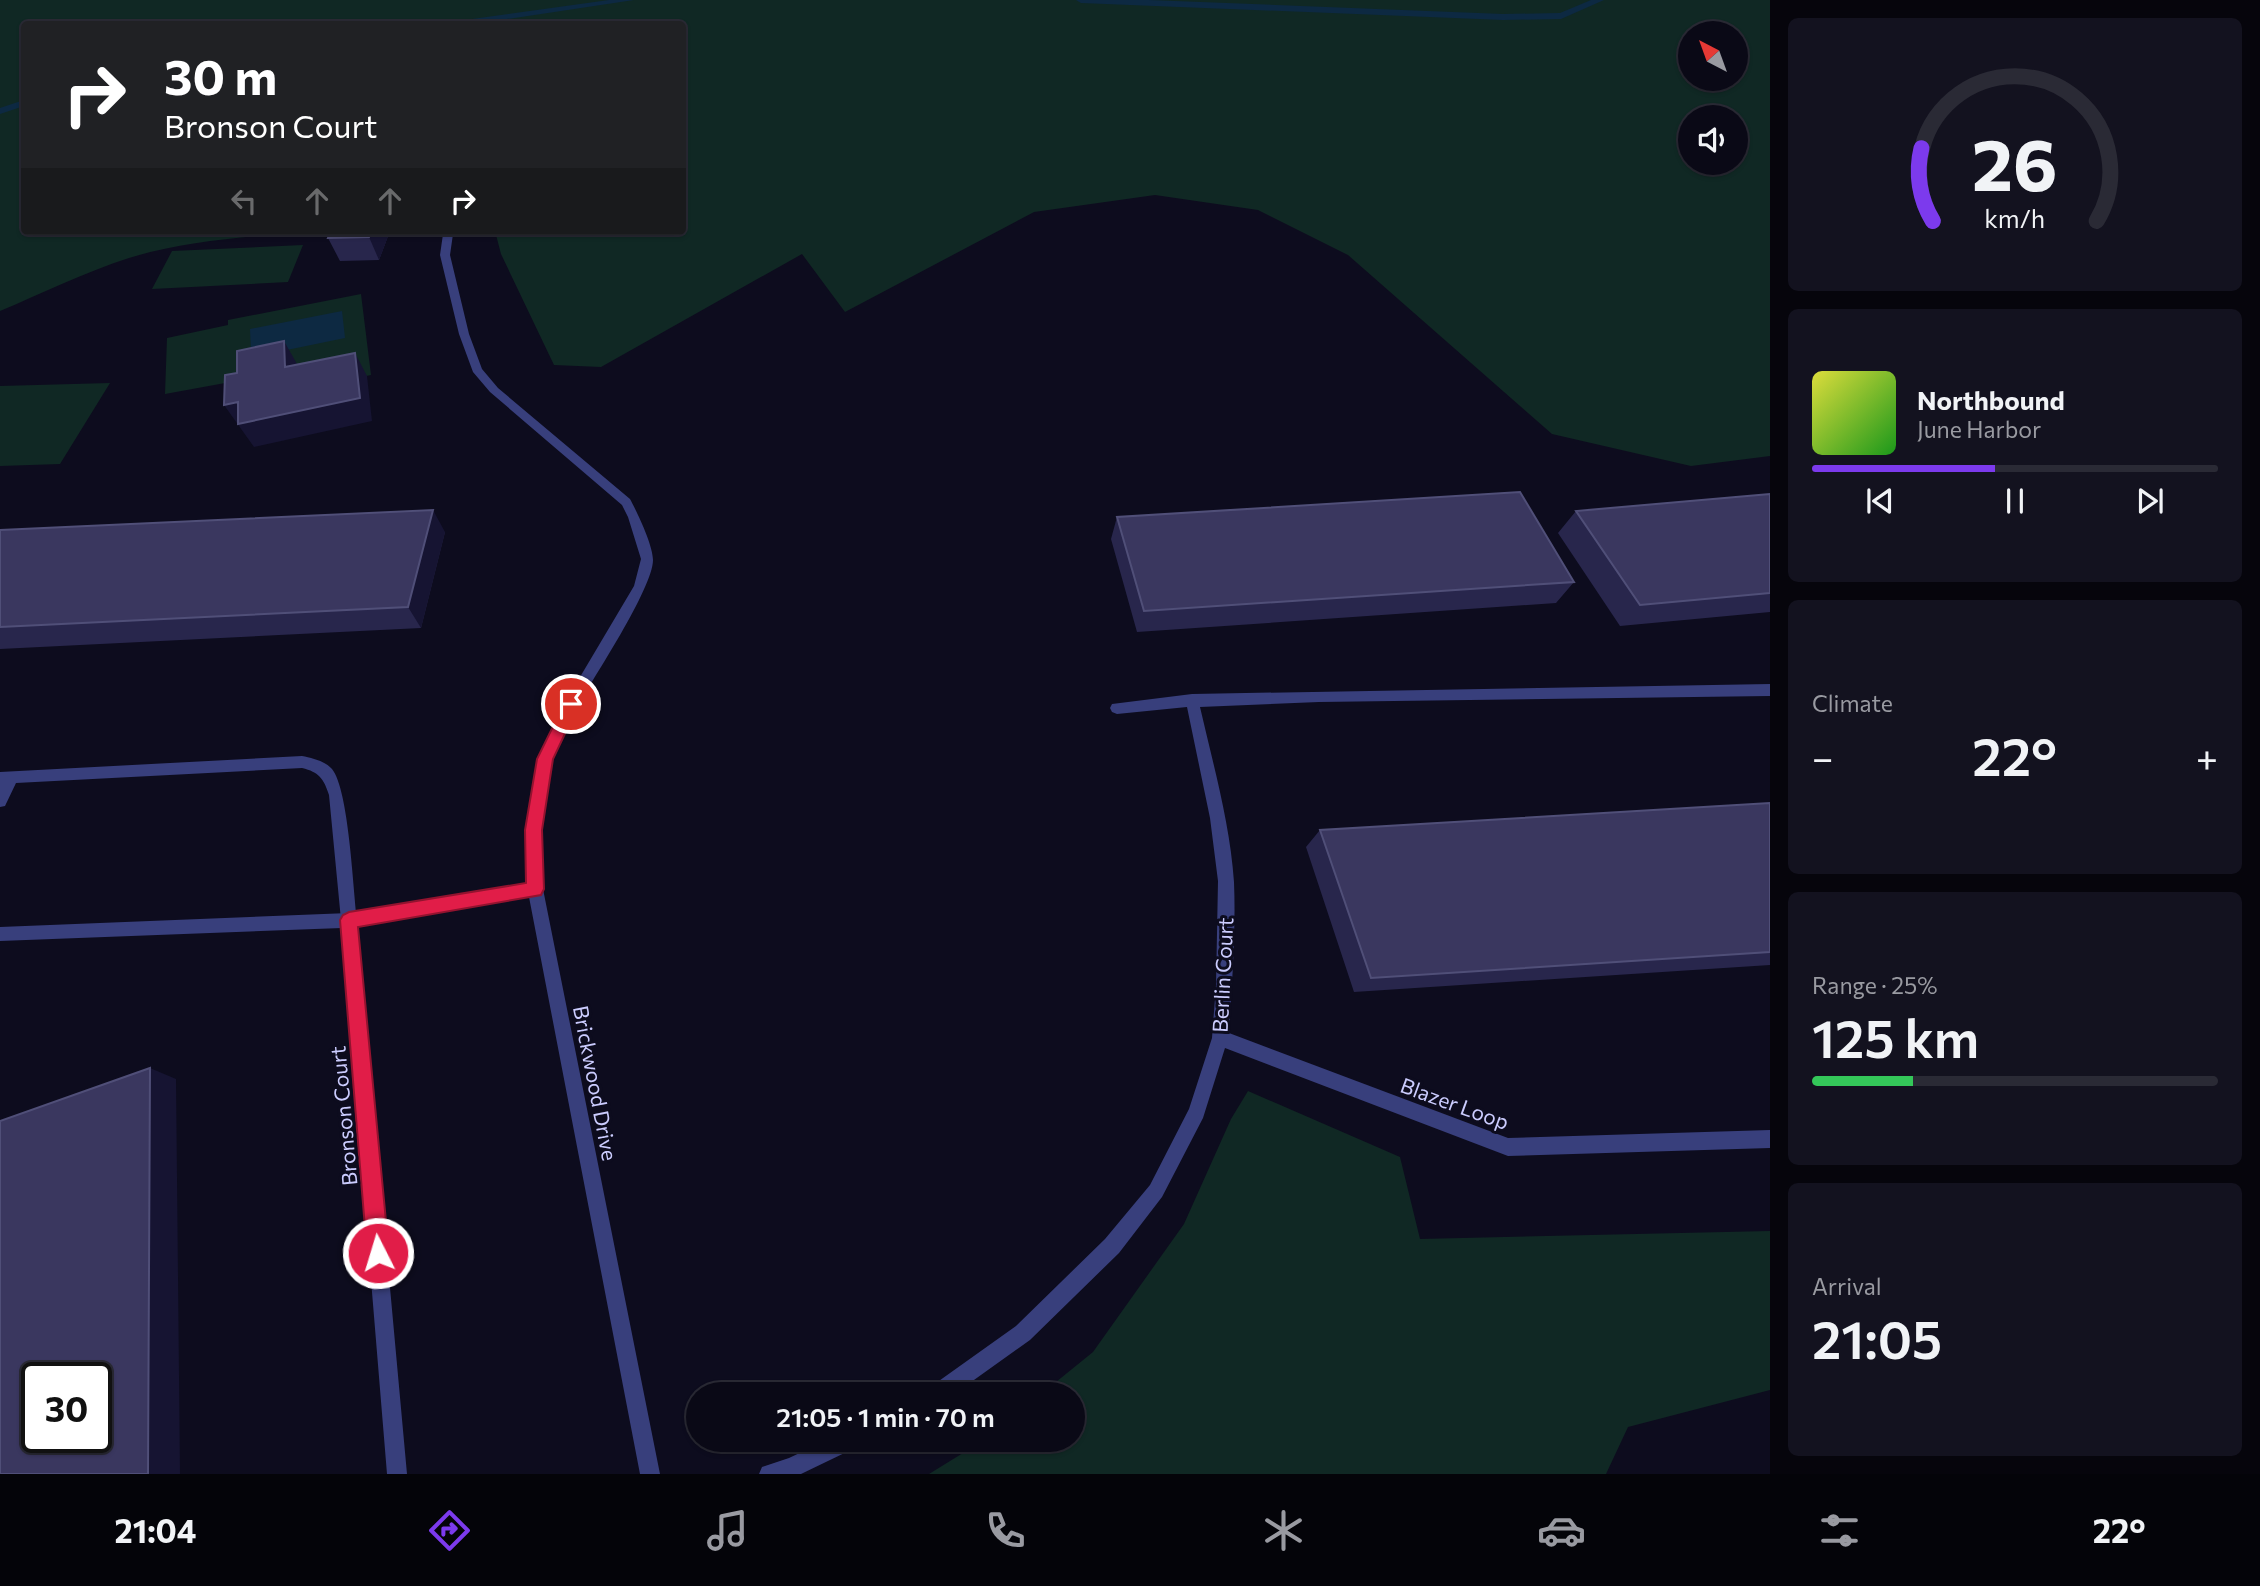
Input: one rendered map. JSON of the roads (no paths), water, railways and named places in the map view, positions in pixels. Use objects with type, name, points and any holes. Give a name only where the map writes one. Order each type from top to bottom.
[{"type":"street","name":"Brickwood Drive","points":[[449,235],[445,254],[464,334],[477,370],[494,390],[626,502],[645,551],[647,568],[640,586],[571,704],[545,759],[533,830],[535,889],[650,1474]]},
{"type":"street","points":[[1117,708],[1192,699],[1626,695],[1770,690]]},
{"type":"street","name":"Berlin Court","points":[[954,1382],[1023,1333],[1112,1246],[1156,1191],[1197,1112],[1220,1038],[1226,881],[1217,818],[1192,699]]},
{"type":"street","name":"Bronson Court","points":[[6,778],[302,762],[320,765],[331,777],[336,795],[349,920],[397,1474]]},
{"type":"street","points":[[0,801],[6,778]]},
{"type":"street","points":[[0,934],[349,920],[535,889]]},
{"type":"street","name":"Blazer Loop","points":[[1220,1038],[1508,1147],[1770,1139]]},
{"type":"street","points":[[769,1474],[791,1468],[825,1452]]},
{"type":"water","points":[[342,311],[345,338],[243,359],[251,350],[250,329]]},
{"type":"waterway","points":[[479,21],[629,0]]},
{"type":"waterway","points":[[1081,0],[1503,17],[1561,16],[1599,0]]},
{"type":"waterway","points":[[0,111],[21,104]]}]
